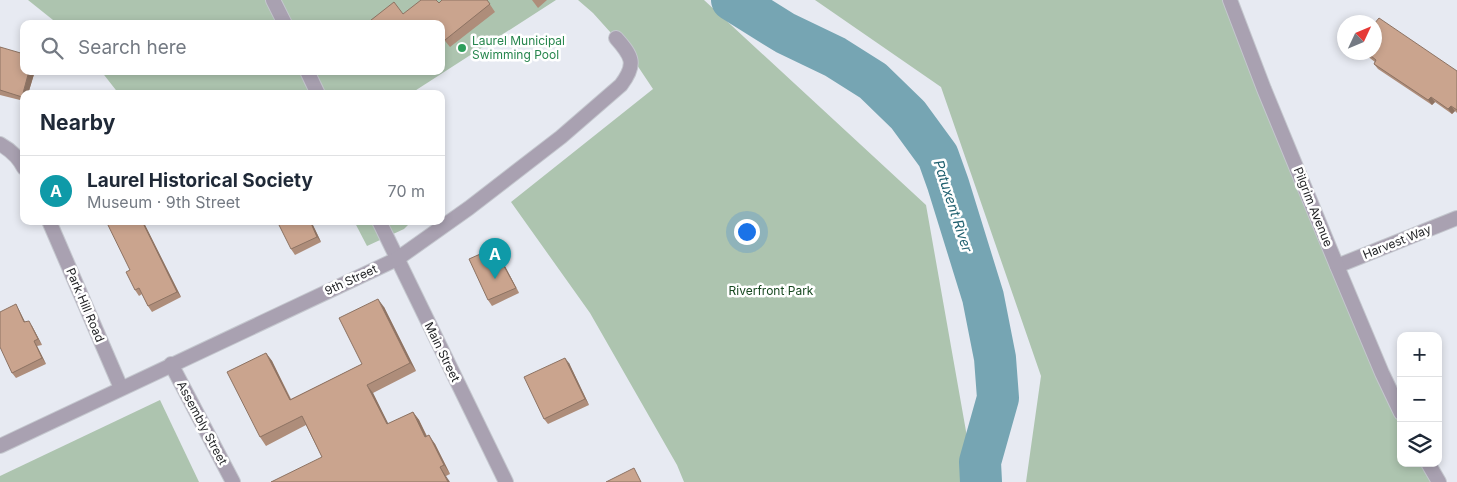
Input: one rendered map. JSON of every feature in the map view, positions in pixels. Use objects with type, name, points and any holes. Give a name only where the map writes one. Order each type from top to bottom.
[{"type":"street","points":[[273,0],[283,20]]},
{"type":"street","name":"Pilgrim Avenue","points":[[1230,0],[1264,89],[1337,266],[1397,405]]},
{"type":"street","name":"9th Street","points":[[0,446],[397,259],[469,208],[561,137],[621,85],[629,75],[631,63],[629,53],[616,38]]},
{"type":"street","points":[[309,75],[316,90]]},
{"type":"street","points":[[0,144],[6,147],[20,161]]},
{"type":"street","name":"Harvest Way","points":[[1337,266],[1457,218]]},
{"type":"street","name":"Park Hill Road","points":[[51,225],[121,388]]},
{"type":"street","name":"Main Street","points":[[381,225],[506,482]]},
{"type":"street","name":"Assembly Street","points":[[171,364],[232,482]]},
{"type":"street","points":[[1430,467],[1439,482]]},
{"type":"green space","points":[[28,0],[556,0],[445,71],[445,20],[53,20]]},
{"type":"green space","name":"Riverfront Park","points":[[578,0],[704,0],[926,205],[975,482],[684,482],[677,465],[590,313],[511,202],[653,89],[629,53],[593,13]]},
{"type":"green space","points":[[815,0],[1230,0],[1397,403],[1397,467],[1430,467],[1439,482],[1026,482],[1041,376],[941,87]]},
{"type":"green space","points":[[104,75],[440,75],[416,90],[116,90]]},
{"type":"green space","points":[[356,225],[408,225],[404,229],[367,246]]},
{"type":"green space","points":[[160,400],[199,482],[0,482],[0,476]]},
{"type":"building","points":[[421,0],[436,0],[439,3],[442,0],[487,0],[490,4],[445,40],[445,20],[371,20],[394,2],[403,14]]},
{"type":"building","points":[[1382,20],[1457,71],[1457,110],[1451,106],[1448,109],[1431,97],[1428,100],[1374,64],[1376,60],[1382,60]]},
{"type":"building","points":[[0,47],[20,53],[20,75],[28,75],[24,90],[20,90],[20,96],[0,90]]},
{"type":"building","points":[[108,225],[144,225],[177,292],[148,306],[139,288],[135,290],[126,272],[130,270]]},
{"type":"building","points":[[279,225],[312,225],[317,237],[291,249]]},
{"type":"building","points":[[494,248],[516,288],[488,300],[469,259]]},
{"type":"building","points":[[378,299],[410,363],[367,385],[387,424],[413,412],[425,437],[429,435],[444,465],[440,467],[448,482],[271,482],[322,457],[302,416],[260,437],[227,372],[266,353],[290,400],[362,364],[339,318]]},
{"type":"building","points":[[16,304],[24,322],[29,321],[38,339],[34,341],[42,358],[12,373],[0,347],[0,312]]},
{"type":"building","points":[[565,358],[585,399],[544,419],[524,377]]},
{"type":"building","points":[[634,468],[641,482],[606,482]]},
{"type":"waterway","name":"Patuxent River","points":[[732,0],[785,33],[835,57],[873,81],[908,115],[938,156],[983,297],[995,358],[998,398],[980,462],[981,482]]},
{"type":"place","name":"Laurel Municipal Swimming Pool","points":[[462,48]]},
{"type":"place","name":"Laurel Historical Society","points":[[495,279]]}]
